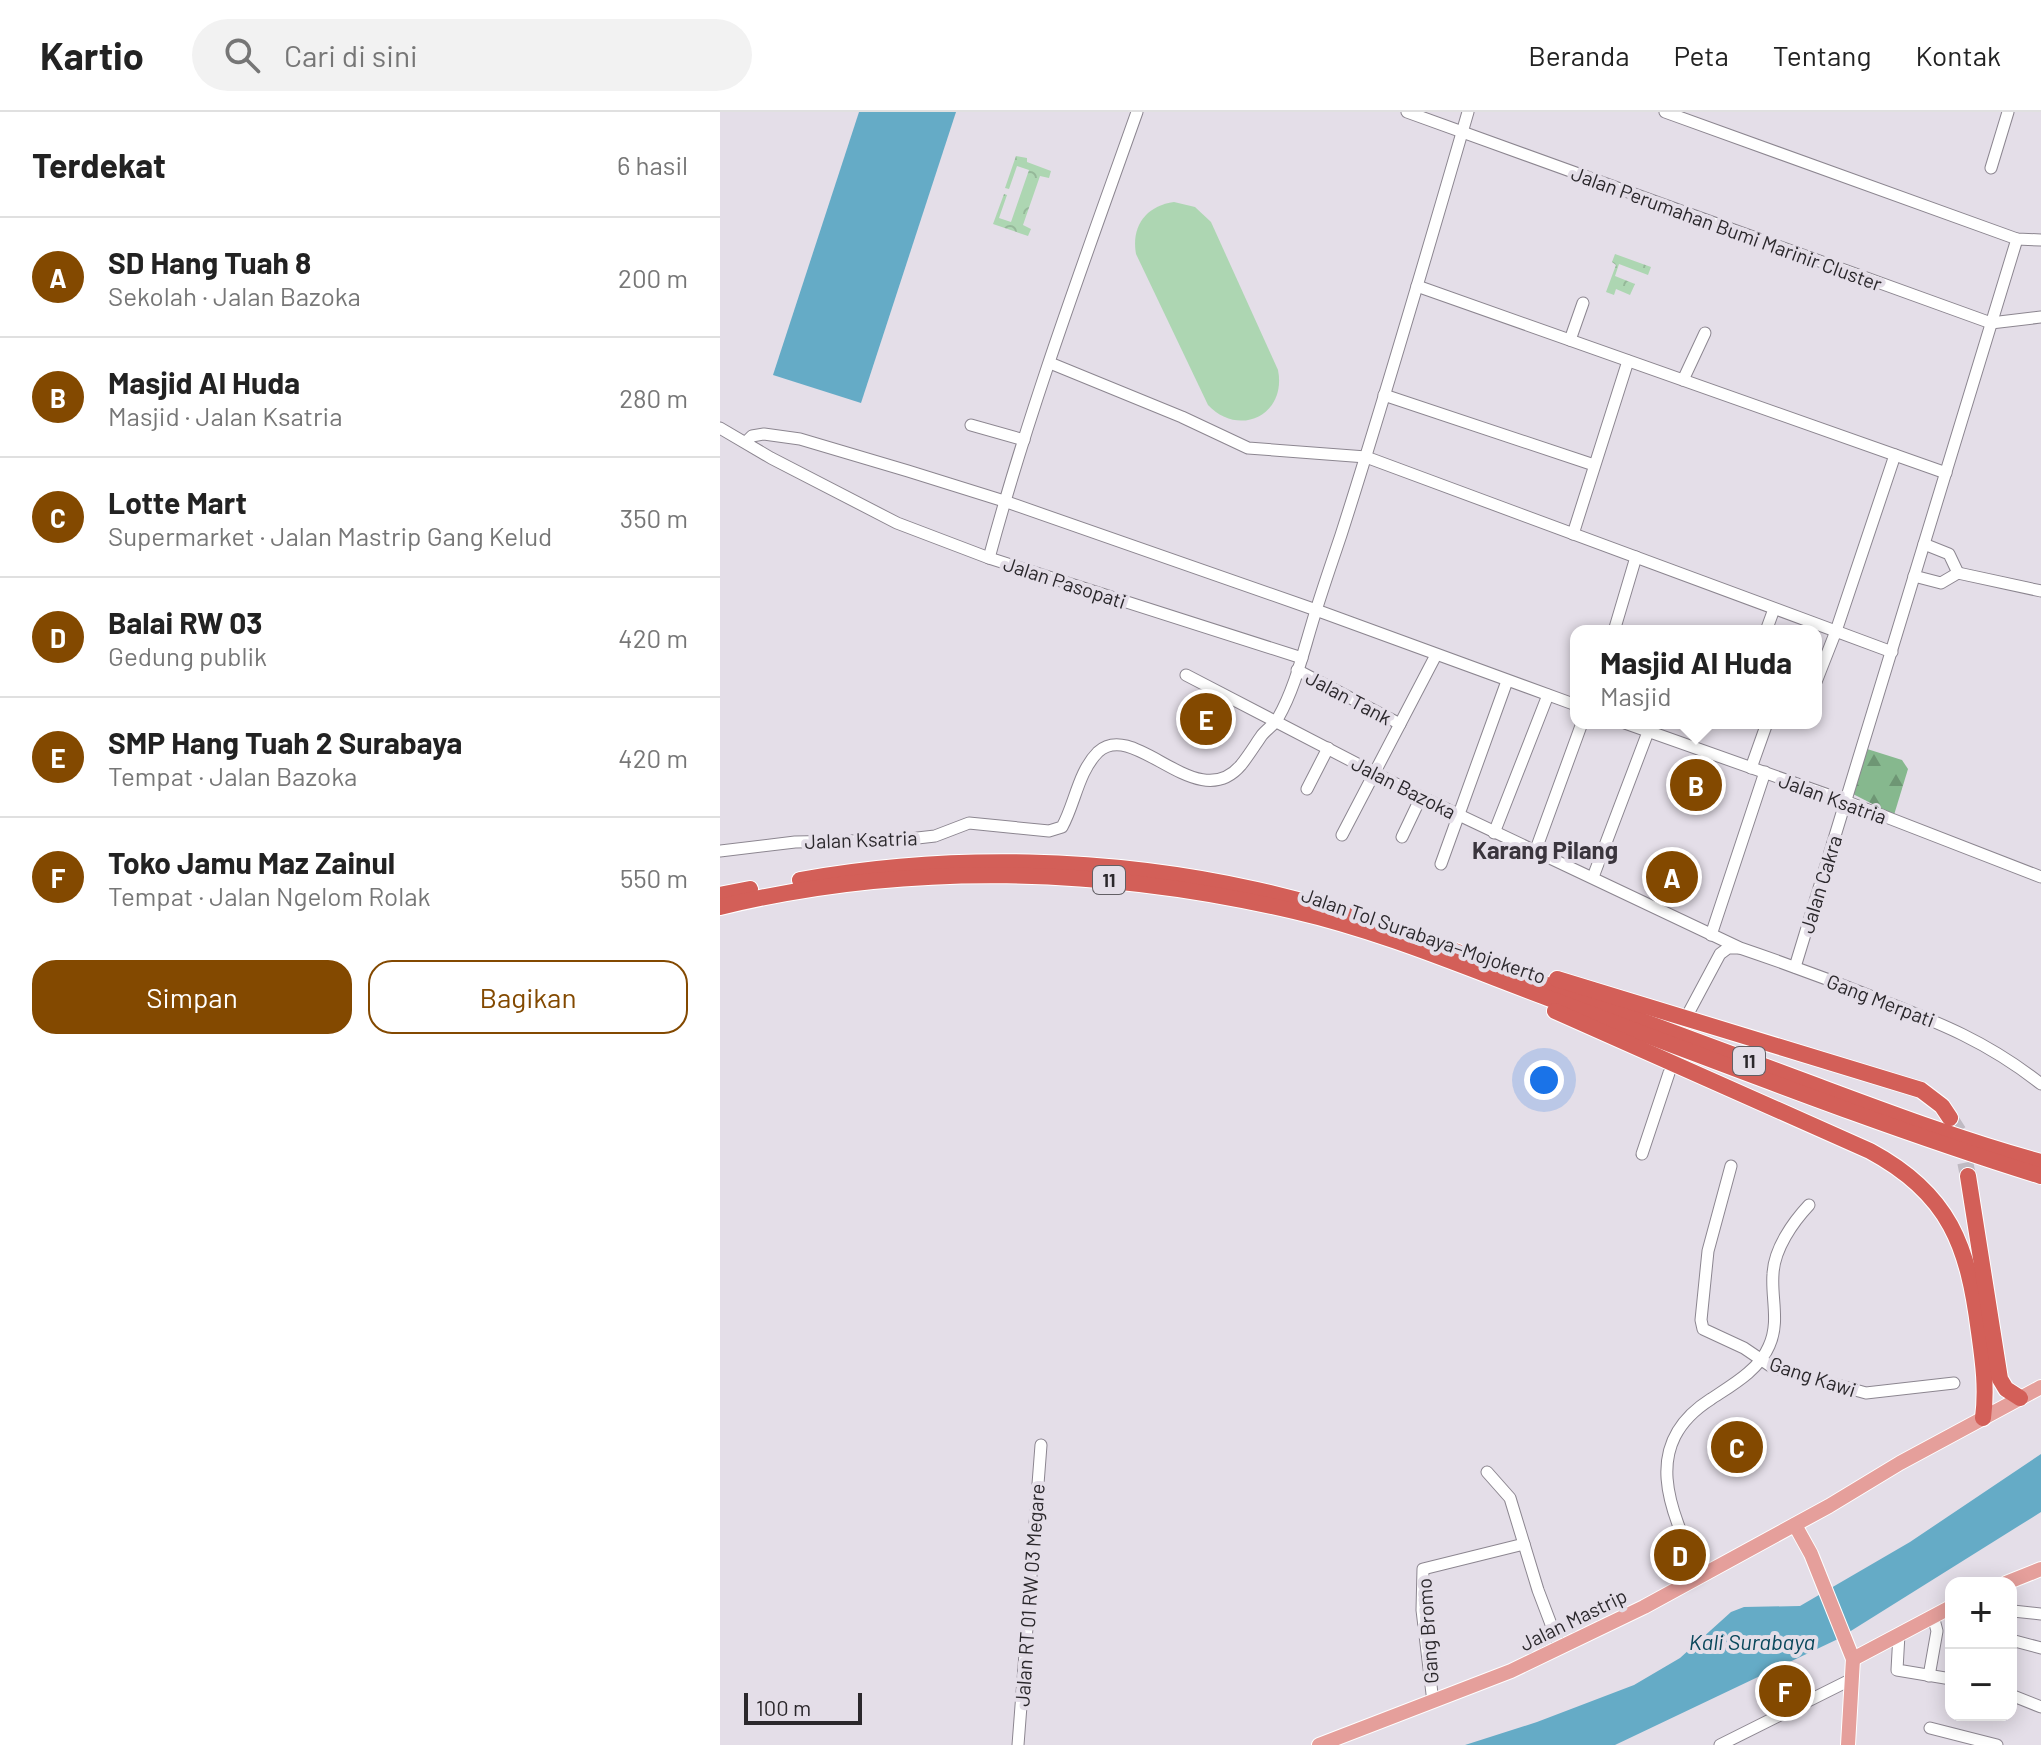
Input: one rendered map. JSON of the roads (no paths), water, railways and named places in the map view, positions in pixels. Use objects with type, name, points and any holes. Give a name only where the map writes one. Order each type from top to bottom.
[{"type":"highway","name":"Jalan Tol Surabaya–Mojokerto","points":[[723,900],[859,870],[966,863],[1072,864],[1155,872],[1257,890],[1336,911],[1459,953],[1948,1135],[2041,1162]]},
{"type":"highway","name":"Jalan Tol Surabaya–Mojokerto","points":[[723,900],[867,882],[971,875],[1073,876],[1219,894],[1298,912],[1425,952],[1946,1146],[2041,1176]]},
{"type":"highway","points":[[1459,953],[1664,1010],[1921,1090],[1942,1106],[1950,1118]]},
{"type":"highway","points":[[1479,973],[1565,1016],[1870,1151],[1890,1161],[1918,1183],[1946,1216],[1969,1268],[1987,1385],[1983,1418]]},
{"type":"highway","points":[[1968,1176],[2000,1379],[2006,1389],[2020,1398]]},
{"type":"main road","name":"Jalan Mastrip","points":[[1319,1745],[1433,1702],[1560,1648],[1701,1577],[2041,1387]]},
{"type":"main road","points":[[1795,1525],[1811,1554],[1851,1653],[1848,1745]]},
{"type":"main road","points":[[2017,1579],[2041,1569]]},
{"type":"main road","points":[[1851,1653],[1899,1634],[1945,1610]]},
{"type":"street","points":[[989,558],[1004,501],[1077,277],[1137,112]]},
{"type":"street","name":"Jalan Perumahan Bumi Marinir Cluster","points":[[1407,112],[1991,323],[2041,317]]},
{"type":"street","points":[[1316,610],[1366,457],[1468,112]]},
{"type":"street","points":[[1665,112],[2017,239],[2041,240]]},
{"type":"street","points":[[1991,168],[2008,112]]},
{"type":"street","points":[[1845,801],[2017,239]]},
{"type":"street","points":[[1417,286],[1946,473]]},
{"type":"street","points":[[1570,340],[1583,303]]},
{"type":"street","points":[[1683,380],[1705,333]]},
{"type":"street","points":[[1573,534],[1628,361]]},
{"type":"street","points":[[1050,363],[1182,417],[1248,448],[1366,457],[1819,625]]},
{"type":"street","points":[[1384,395],[1594,465]]},
{"type":"street","points":[[971,425],[1024,440]]},
{"type":"street","name":"Jalan Pasopati","points":[[720,428],[897,523],[989,558],[1302,658]]},
{"type":"street","points":[[746,442],[752,436],[764,434],[800,439],[1004,501],[1570,703]]},
{"type":"street","points":[[1822,667],[1895,455]]},
{"type":"street","points":[[1924,544],[1949,554],[1958,573]]},
{"type":"street","points":[[1616,625],[1636,557]]},
{"type":"street","points":[[1914,576],[1941,583],[1958,573],[2041,591]]},
{"type":"street","points":[[1768,625],[1774,609]]},
{"type":"street","name":"Jalan Ksatria","points":[[720,851],[795,842],[935,836],[969,823],[1049,831],[1062,827],[1086,769],[1099,751],[1109,746],[1131,749],[1190,776],[1217,781],[1227,778],[1277,721],[1302,658],[1316,610]]},
{"type":"street","points":[[1822,626],[1892,652]]},
{"type":"street","points":[[1342,835],[1436,655]]},
{"type":"street","name":"Jalan Tank","points":[[1297,670],[1400,724]]},
{"type":"street","name":"Jalan Bazoka","points":[[1186,675],[1421,797],[1711,935]]},
{"type":"street","points":[[1441,864],[1507,681]]},
{"type":"street","points":[[1494,833],[1548,695]]},
{"type":"street","points":[[1535,852],[1580,729]]},
{"type":"street","name":"Jalan Ksatria","points":[[1640,729],[1845,801],[2041,877]]},
{"type":"street","points":[[1751,768],[1765,729]]},
{"type":"street","points":[[1593,877],[1648,732]]},
{"type":"street","points":[[1307,789],[1328,748]]},
{"type":"street","points":[[1711,935],[1765,772]]},
{"type":"street","points":[[1402,837],[1421,797]]},
{"type":"street","name":"Jalan Cakra","points":[[1795,967],[1845,801]]},
{"type":"street","name":"Gang Merpati","points":[[1711,935],[1958,1030],[1998,1052],[2041,1084]]},
{"type":"street","points":[[1689,1012],[1720,954],[1728,948],[1740,948]]},
{"type":"street","points":[[1642,1154],[1669,1073]]},
{"type":"street","name":"Gang Kawi","points":[[1731,1166],[1708,1251],[1702,1326],[1707,1333],[1744,1348],[1772,1367],[1866,1393],[1954,1383]]},
{"type":"street","points":[[1701,1577],[1674,1519],[1667,1481],[1669,1449],[1679,1426],[1691,1413],[1730,1387],[1762,1359],[1774,1332],[1772,1276],[1777,1253],[1797,1218],[1809,1205]]},
{"type":"street","name":"Jalan RT 01 RW 03 Megare","points":[[1018,1745],[1041,1445]]},
{"type":"street","points":[[1487,1472],[1510,1498],[1538,1590],[1560,1648]]},
{"type":"street","name":"Gang Bromo","points":[[1433,1702],[1422,1610],[1423,1569],[1524,1544]]},
{"type":"street","points":[[2017,1611],[2041,1614]]},
{"type":"street","points":[[1929,1676],[1937,1631],[1933,1616]]},
{"type":"street","points":[[1899,1634],[1897,1670],[1945,1678]]},
{"type":"street","points":[[2017,1642],[2041,1648]]},
{"type":"street","points":[[1720,1745],[1852,1679]]},
{"type":"street","points":[[2017,1697],[2041,1707]]},
{"type":"street","points":[[1930,1728],[1997,1745]]},
{"type":"street","points":[[1848,1745],[1857,1745]]},
{"type":"water","points":[[859,112],[956,112],[861,403],[773,375]]},
{"type":"water","name":"Kali Surabaya","points":[[2041,1454],[2041,1512],[1838,1639],[1615,1745],[1465,1745],[1537,1722],[1634,1685],[1680,1658],[1731,1612],[1744,1607],[1800,1606],[1910,1542]]},
{"type":"tunnel","points":[[1950,1118],[1959,1132],[1968,1176]]},
{"type":"place","name":"SMP Hang Tuah 2 Surabaya","points":[[1206,719]]},
{"type":"place","name":"Masjid Al Huda","points":[[1696,785]]},
{"type":"place","name":"SD Hang Tuah 8","points":[[1672,877]]},
{"type":"place","name":"Lotte Mart","points":[[1737,1447]]},
{"type":"place","name":"Balai RW 03","points":[[1680,1555]]},
{"type":"place","name":"Toko Jamu Maz Zainul","points":[[1785,1691]]},
{"type":"district","name":"Karang Pilang","points":[[1545,849]]}]
